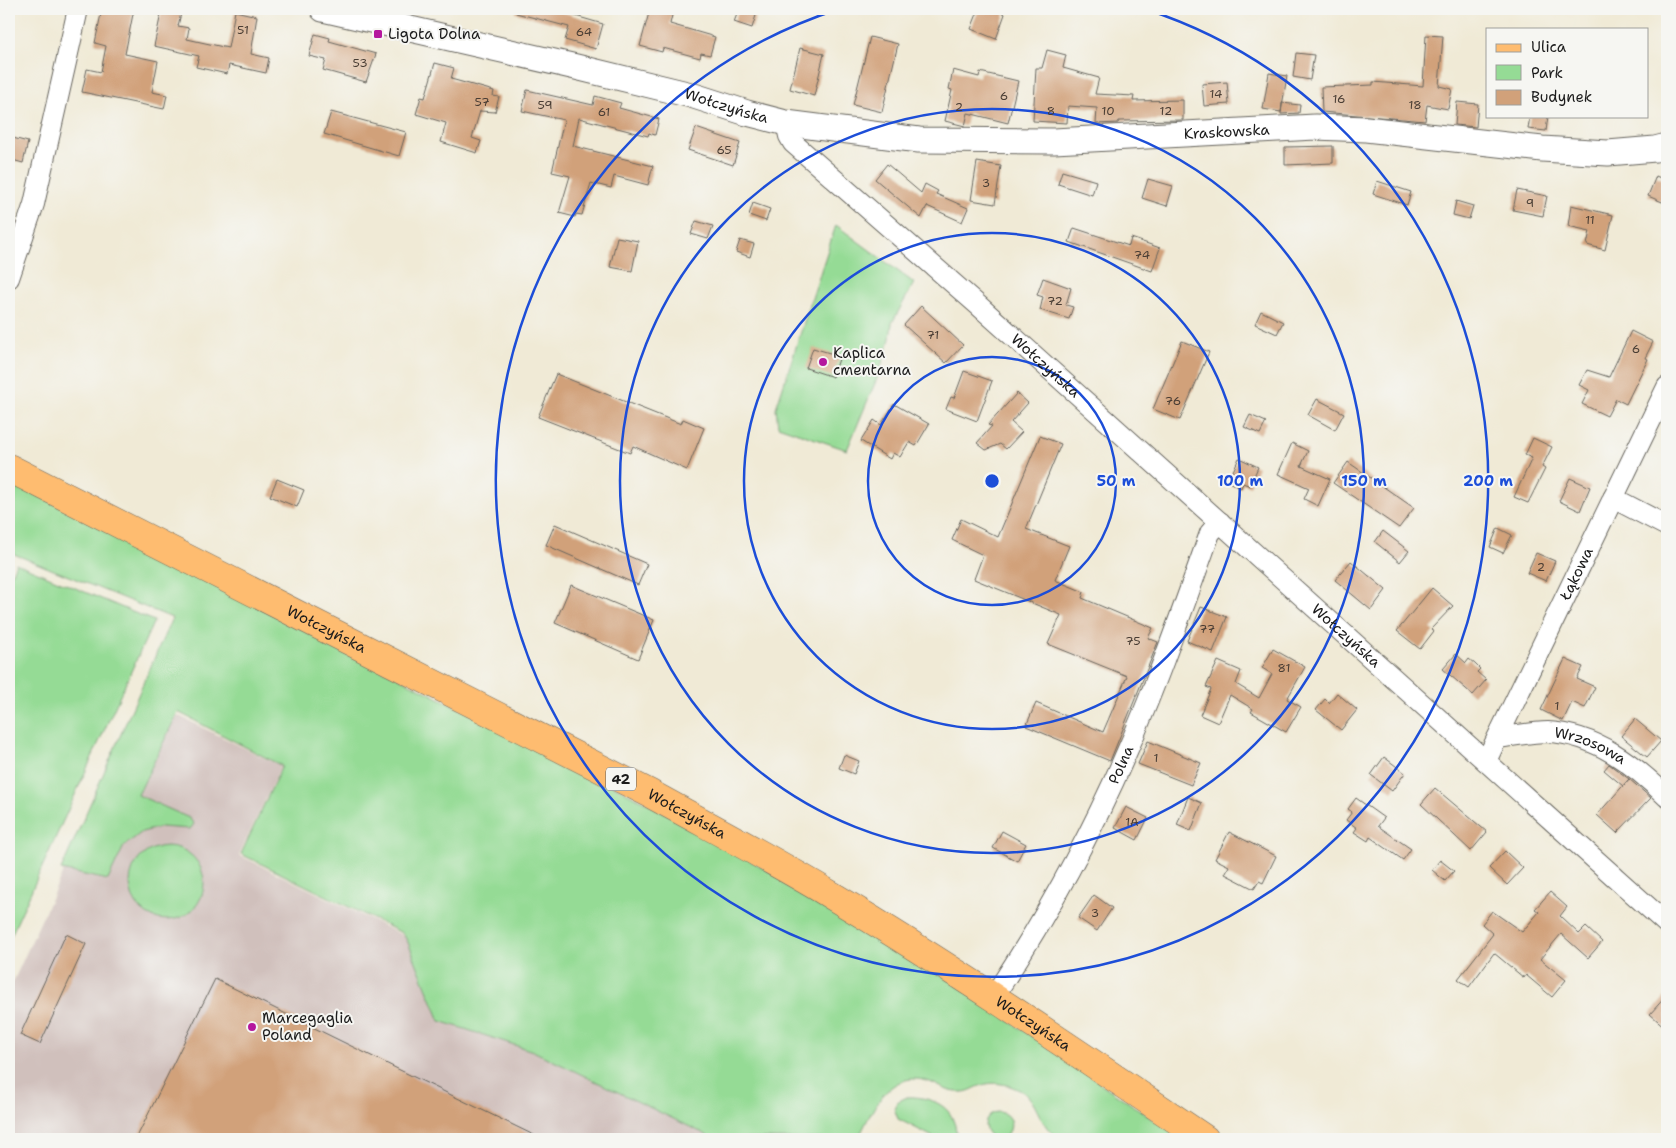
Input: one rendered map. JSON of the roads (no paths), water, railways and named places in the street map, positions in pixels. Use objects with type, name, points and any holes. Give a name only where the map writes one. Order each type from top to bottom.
[{"type":"main road","name":"Wołczyńska","points":[[9,468],[649,793],[830,894],[994,996],[1205,1139]]},
{"type":"street","points":[[9,278],[34,204],[78,9]]},
{"type":"street","name":"Wołczyńska","points":[[323,9],[576,67],[691,96],[786,123],[793,143],[854,194],[1667,924]]},
{"type":"street","name":"Kraskowska","points":[[786,123],[889,138],[931,140],[1054,141],[1316,128],[1366,129],[1488,144],[1608,153],[1655,149],[1667,146]]},
{"type":"street","name":"Łąkowa","points":[[1486,761],[1667,387]]},
{"type":"street","points":[[1613,498],[1667,526]]},
{"type":"street","name":"Polna","points":[[994,996],[1036,933],[1072,866],[1114,780],[1148,702],[1210,533],[1220,522]]},
{"type":"street","name":"Wrzosowa","points":[[1498,738],[1546,732],[1572,735],[1612,753],[1636,768],[1667,797]]},
{"type":"place","name":"Ligota Dolna","points":[[378,34]]},
{"type":"place","name":"Kaplica cmentarna","points":[[823,362]]},
{"type":"place","name":"Marcegaglia Poland","points":[[252,1027]]}]
